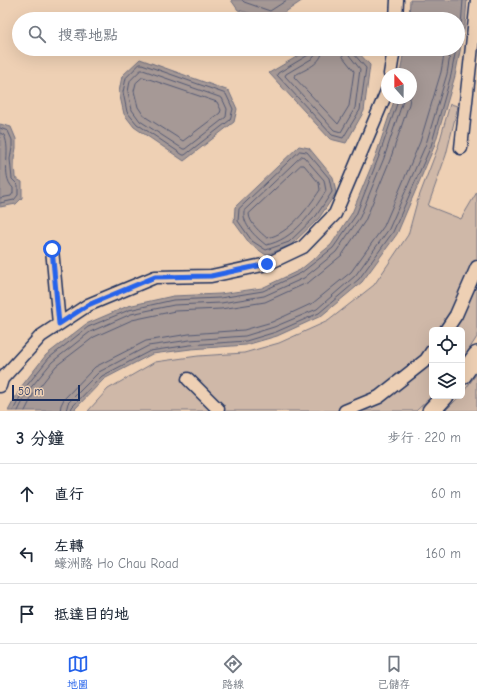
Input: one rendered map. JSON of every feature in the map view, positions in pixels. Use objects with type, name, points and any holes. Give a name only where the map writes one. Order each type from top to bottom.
[{"type":"highway","points":[[465,372],[477,355]]},
{"type":"highway","points":[[431,411],[442,399]]},
{"type":"street","points":[[396,12],[397,0]]},
{"type":"street","points":[[461,148],[476,0]]},
{"type":"street","points":[[391,68],[393,56]]},
{"type":"street","points":[[0,386],[2,379],[41,336],[88,305],[155,277],[211,276],[267,264],[303,247],[336,214],[382,104]]},
{"type":"street","points":[[52,249],[59,324]]},
{"type":"street","points":[[448,327],[456,315],[477,267]]},
{"type":"street","points":[[345,411],[379,397],[426,360],[429,356]]},
{"type":"street","points":[[188,379],[217,410]]},
{"type":"shaded area","points":[[450,104],[458,106],[446,155],[428,206],[461,219],[477,192],[477,337],[465,355],[465,327],[429,327],[429,399],[416,411],[88,411],[108,389],[155,362],[198,356],[244,353],[279,343],[328,321],[374,285],[408,235],[417,202],[438,147]]},
{"type":"shaded area","points":[[477,373],[477,411],[445,411],[457,399],[465,399],[465,390]]},
{"type":"water","points":[[231,0],[303,0],[285,12],[245,12],[238,10]]},
{"type":"water","points":[[410,0],[467,0],[465,26],[465,12],[409,12]]},
{"type":"water","points":[[298,56],[362,56],[370,65],[364,111],[346,143],[330,139],[269,73]]},
{"type":"water","points":[[403,56],[459,56],[455,76],[434,147],[397,234],[362,282],[321,316],[277,336],[246,345],[191,349],[152,354],[104,379],[73,411],[8,411],[21,387],[46,355],[86,324],[128,306],[173,296],[220,294],[262,288],[300,270],[331,245],[352,213],[376,155],[393,104],[417,104],[417,68],[401,68]]},
{"type":"water","points":[[140,59],[229,91],[237,109],[234,122],[184,161],[134,127],[124,114],[119,92],[122,76]]},
{"type":"water","points":[[0,124],[11,127],[16,139],[14,159],[15,178],[22,182],[22,198],[16,204],[0,207]]},
{"type":"water","points":[[299,146],[309,148],[333,177],[336,193],[319,218],[291,245],[266,255],[250,244],[234,222],[235,207]]},
{"type":"route","points":[[52,249],[59,324],[88,305],[155,277],[211,276],[267,264]]}]
